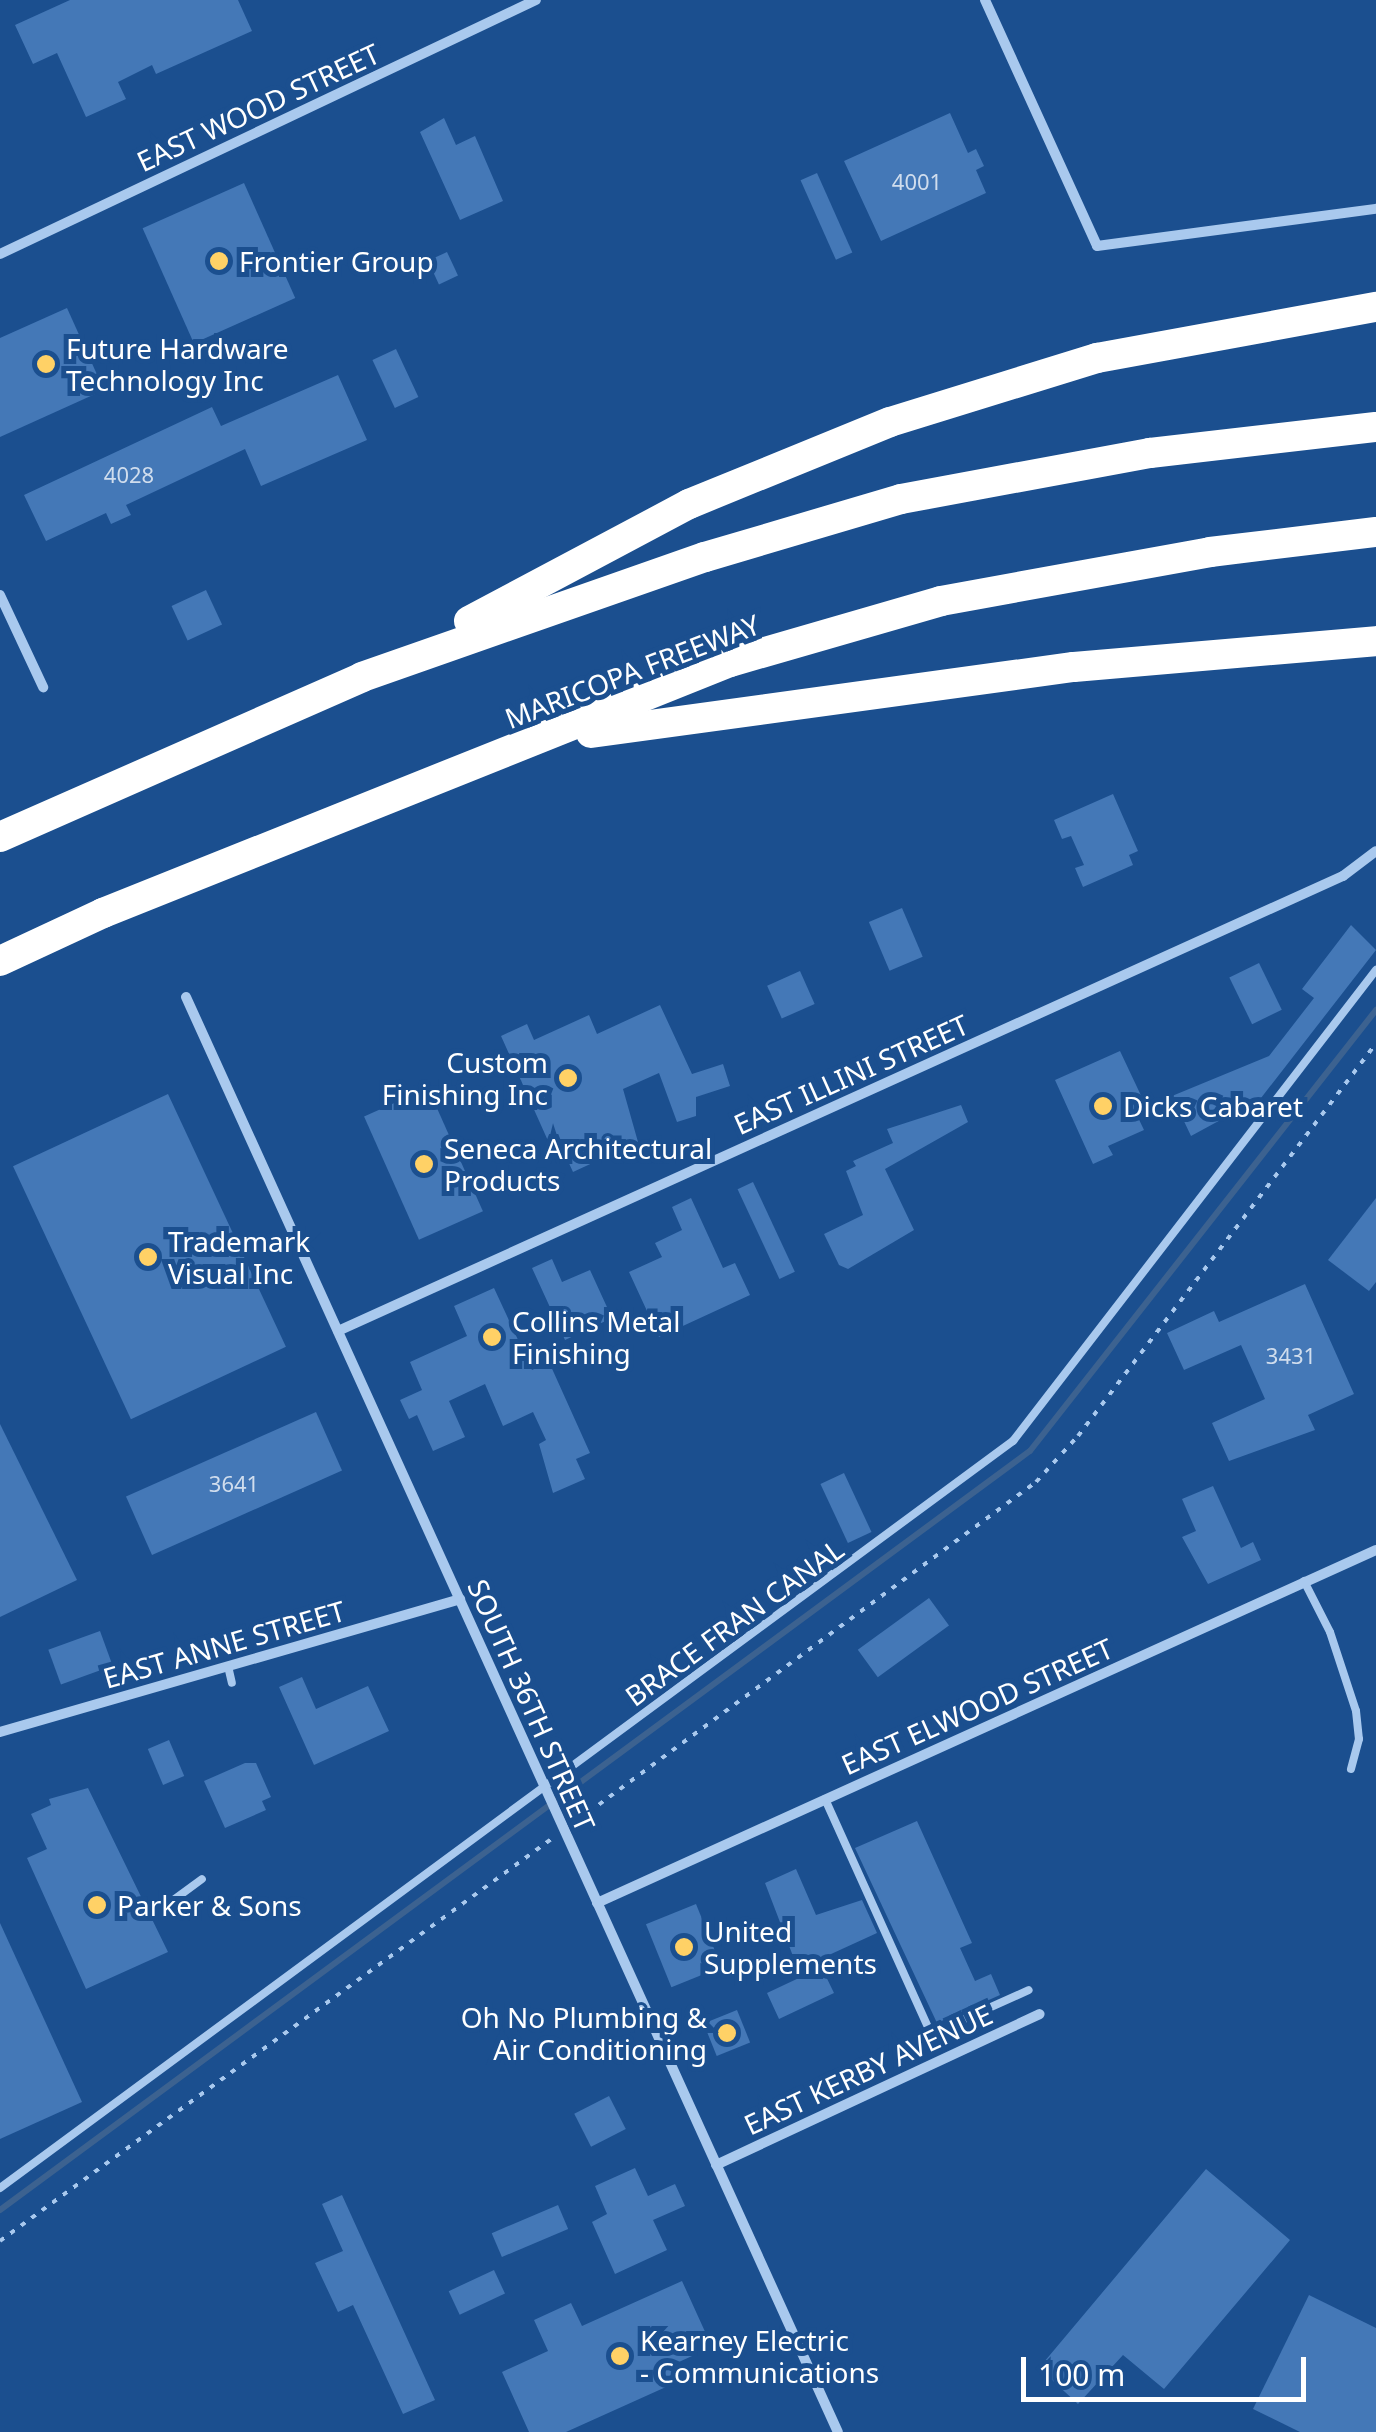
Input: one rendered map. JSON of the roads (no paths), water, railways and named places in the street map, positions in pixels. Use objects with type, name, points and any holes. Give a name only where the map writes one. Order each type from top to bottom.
[{"type":"highway","points":[[382,669],[688,504],[890,422],[1097,358],[1376,307]]},
{"type":"highway","points":[[0,836],[382,669],[705,557],[901,500],[1150,453],[1376,427]]},
{"type":"highway","name":"MARICOPA FREEWAY","points":[[0,961],[103,913],[553,738],[730,662],[941,601],[1210,552],[1376,532]]},
{"type":"highway","points":[[553,738],[1074,666],[1376,642]]},
{"type":"street","name":"EAST WOOD STREET","points":[[0,254],[536,0]]},
{"type":"street","points":[[985,0],[1097,246],[1376,209]]},
{"type":"street","points":[[0,595],[44,687]]},
{"type":"street","name":"EAST ILLINI STREET","points":[[338,1331],[1343,876],[1376,852]]},
{"type":"street","name":"SOUTH 36TH STREET","points":[[186,997],[834,2431]]},
{"type":"street","name":"EAST ELWOOD STREET","points":[[597,1903],[1376,1550]]},
{"type":"street","name":"EAST ANNE STREET","points":[[0,1732],[460,1599]]},
{"type":"street","name":"EAST KERBY AVENUE","points":[[716,2164],[1040,2014]]},
{"type":"lane","name":"BRACE FRAN CANAL","points":[[0,2188],[547,1790],[1013,1441],[1376,970]]},
{"type":"lane","points":[[1304,1582],[1330,1632],[1356,1711],[1358,1739],[1351,1769]]},
{"type":"lane","points":[[228,1666],[232,1684]]},
{"type":"lane","points":[[825,1800],[932,2034],[1029,1990]]},
{"type":"lane","points":[[168,1904],[202,1880]]},
{"type":"waterway","points":[[0,2210],[1030,1451],[1376,1010]]},
{"type":"place","name":"Frontier Group","points":[[219,261]]},
{"type":"place","name":"Future Hardware Technology Inc","points":[[46,364]]},
{"type":"place","name":"Custom Finishing Inc","points":[[568,1078]]},
{"type":"place","name":"Dicks Cabaret","points":[[1103,1106]]},
{"type":"place","name":"Seneca Architectural Products","points":[[424,1164]]},
{"type":"place","name":"Trademark Visual Inc","points":[[148,1257]]},
{"type":"place","name":"Collins Metal Finishing","points":[[492,1337]]},
{"type":"place","name":"Parker & Sons","points":[[97,1905]]},
{"type":"place","name":"United Supplements","points":[[684,1947]]},
{"type":"place","name":"Oh No Plumbing & Air Conditioning","points":[[727,2033]]},
{"type":"place","name":"Kearney Electric - Communications","points":[[620,2356]]}]
